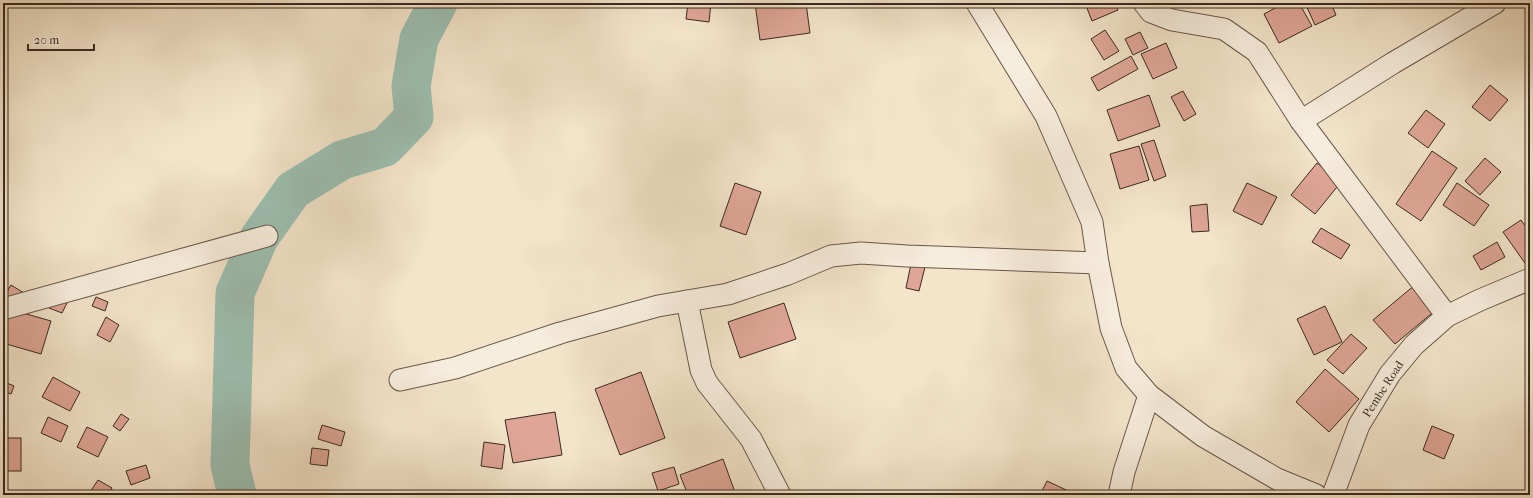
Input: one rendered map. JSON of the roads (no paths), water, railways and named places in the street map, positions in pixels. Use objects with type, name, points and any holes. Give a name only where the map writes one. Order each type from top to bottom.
[{"type":"street","points":[[977,3],[1046,116],[1092,222],[1098,263],[1111,328],[1126,368],[1149,395],[1203,436],[1277,478],[1316,495]]},
{"type":"street","points":[[1144,3],[1151,12],[1172,20],[1224,29],[1257,52],[1301,120],[1447,316]]},
{"type":"street","points":[[1301,120],[1393,63],[1495,3]]},
{"type":"street","points":[[3,309],[267,236]]},
{"type":"street","points":[[400,380],[455,368],[560,333],[658,306],[728,294],[788,274],[831,256],[861,253],[1098,263]]},
{"type":"street","name":"Pembe Road","points":[[1333,495],[1359,425],[1390,374],[1414,345],[1447,316],[1480,300],[1526,288]]},
{"type":"street","points":[[687,301],[701,370],[707,383],[751,439],[780,495]]},
{"type":"street","points":[[1119,495],[1124,472],[1149,395]]},
{"type":"waterway","points":[[237,495],[230,465],[235,293],[259,238],[293,190],[342,160],[385,147],[414,117],[411,86],[419,39],[438,3]]}]
